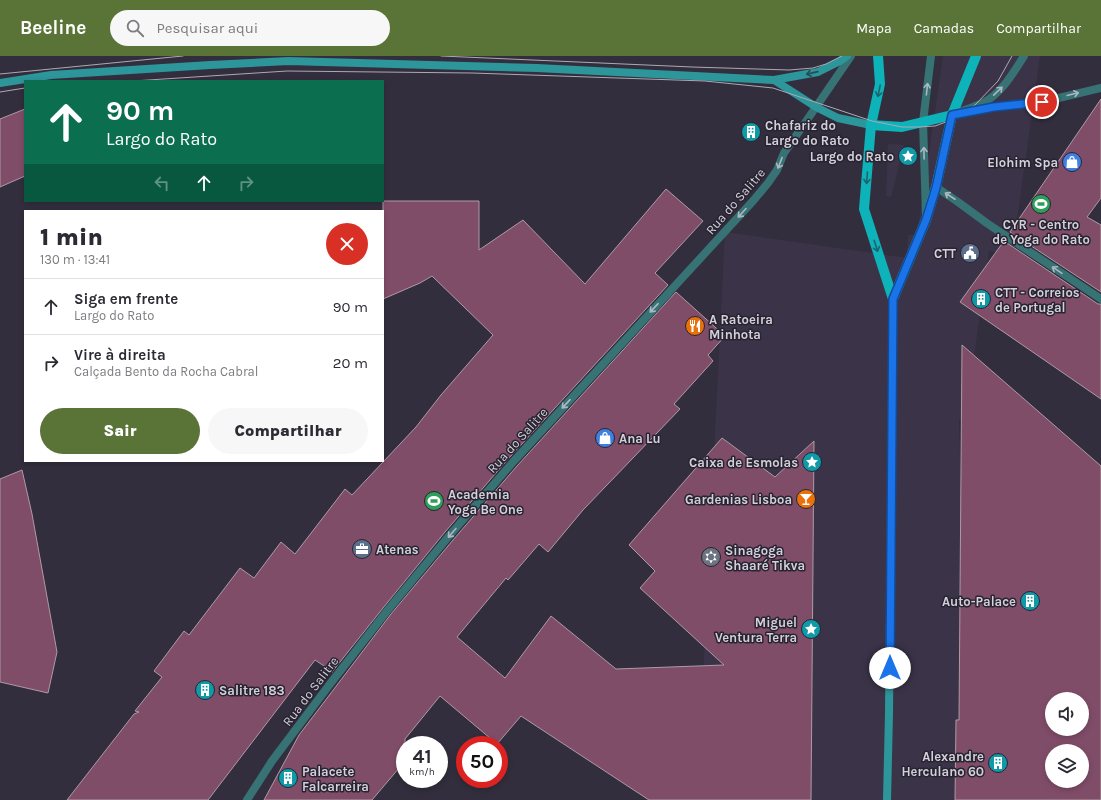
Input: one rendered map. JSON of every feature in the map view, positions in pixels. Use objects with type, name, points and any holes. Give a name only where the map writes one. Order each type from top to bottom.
[{"type":"main road","points":[[0,83],[51,75],[210,64],[288,61],[538,68],[774,80],[818,72],[847,56]]},
{"type":"main road","points":[[878,56],[880,84],[871,125],[864,209],[893,299],[890,714],[887,800]]},
{"type":"main road","points":[[893,299],[926,220],[936,188],[952,115],[976,56]]},
{"type":"main road","points":[[774,80],[816,108],[838,118],[871,125],[902,127],[952,115]]},
{"type":"street","name":"Rua do Salitre","points":[[247,800],[272,761],[392,605],[449,536],[513,462],[768,183],[778,170],[784,153],[851,56]]},
{"type":"street","points":[[926,220],[923,122],[931,56]]},
{"type":"street","points":[[952,115],[984,102],[997,93],[1024,56]]},
{"type":"street","points":[[952,115],[994,107],[1042,102],[1101,88]]},
{"type":"street","points":[[936,188],[1101,299]]},
{"type":"shaded area","points":[[943,56],[1040,56],[1012,255],[989,251],[965,419],[959,419],[961,495],[1045,711],[1045,736],[1052,736],[1052,744],[1045,744],[1045,788],[1064,788],[1085,800],[697,800],[725,232],[907,258],[908,235],[917,235]]},
{"type":"shaded area","points":[[888,144],[904,145],[891,197],[886,196]]},
{"type":"building","points":[[1101,99],[1101,198],[1087,217],[1101,225],[1101,292],[1010,232]]},
{"type":"building","points":[[24,109],[24,176],[0,187],[0,119]]},
{"type":"building","points":[[666,189],[703,221],[655,273],[668,285],[509,458],[445,532],[332,672],[315,660],[208,800],[67,800],[134,714],[139,712],[135,711],[162,677],[154,671],[184,631],[189,635],[240,568],[254,578],[281,542],[295,554],[345,489],[352,495],[384,462],[416,427],[441,395],[493,335],[432,276],[420,283],[384,299],[383,202],[479,201],[479,250],[523,220],[585,284]]},
{"type":"building","points":[[1004,241],[1098,304],[1101,304],[1101,399],[960,302]]},
{"type":"building","points":[[676,292],[725,336],[708,355],[713,361],[674,404],[680,409],[583,510],[548,552],[539,544],[508,580],[506,578],[457,637],[505,678],[551,616],[616,669],[724,665],[640,588],[655,571],[629,545],[722,438],[775,477],[814,441],[811,800],[649,800],[521,716],[504,736],[488,736],[440,696],[407,736],[396,736],[396,772],[372,800],[264,800],[299,735],[391,614],[517,466]]},
{"type":"building","points":[[962,345],[1101,466],[1101,800],[955,800],[956,720],[959,720]]},
{"type":"building","points":[[22,470],[32,514],[57,652],[48,693],[0,682],[0,479]]},
{"type":"tram line","points":[[0,74],[183,56]]},
{"type":"tram line","points":[[441,56],[789,70],[813,68],[826,64],[842,56]]},
{"type":"tram line","points":[[148,80],[287,71],[472,73],[705,81],[773,88],[872,121],[902,127],[919,127],[935,126],[946,122],[960,116],[975,105],[998,81],[1012,56]]},
{"type":"tram line","points":[[0,92],[24,88]]},
{"type":"place","name":"Chafariz do Largo do Rato","points":[[751,132]]},
{"type":"place","name":"Largo do Rato","points":[[908,156]]},
{"type":"place","name":"Elohim Spa","points":[[1072,162]]},
{"type":"place","name":"CYR - Centro de Yoga do Rato","points":[[1041,204]]},
{"type":"place","name":"CTT","points":[[970,253]]},
{"type":"place","name":"CTT - Correios de Portugal","points":[[981,299]]},
{"type":"place","name":"A Ratoeira Minhota","points":[[695,326]]},
{"type":"place","name":"Ana Lu","points":[[605,438]]},
{"type":"place","name":"Caixa de Esmolas","points":[[812,462]]},
{"type":"place","name":"Gardenias Lisboa","points":[[806,499]]},
{"type":"place","name":"Academia Yoga Be One","points":[[434,501]]},
{"type":"place","name":"Atenas","points":[[362,549]]},
{"type":"place","name":"Sinagoga Shaaré Tikva","points":[[711,557]]},
{"type":"place","name":"Auto-Palace","points":[[1030,601]]},
{"type":"place","name":"Miguel Ventura Terra","points":[[811,629]]},
{"type":"place","name":"Salitre 183","points":[[205,690]]},
{"type":"place","name":"Alexandre Herculano 60","points":[[998,763]]},
{"type":"place","name":"Palacete Falcarreira","points":[[288,778]]},
{"type":"route","points":[[890,668],[893,299],[926,220],[936,188],[952,115],[994,107],[1042,102]]}]
